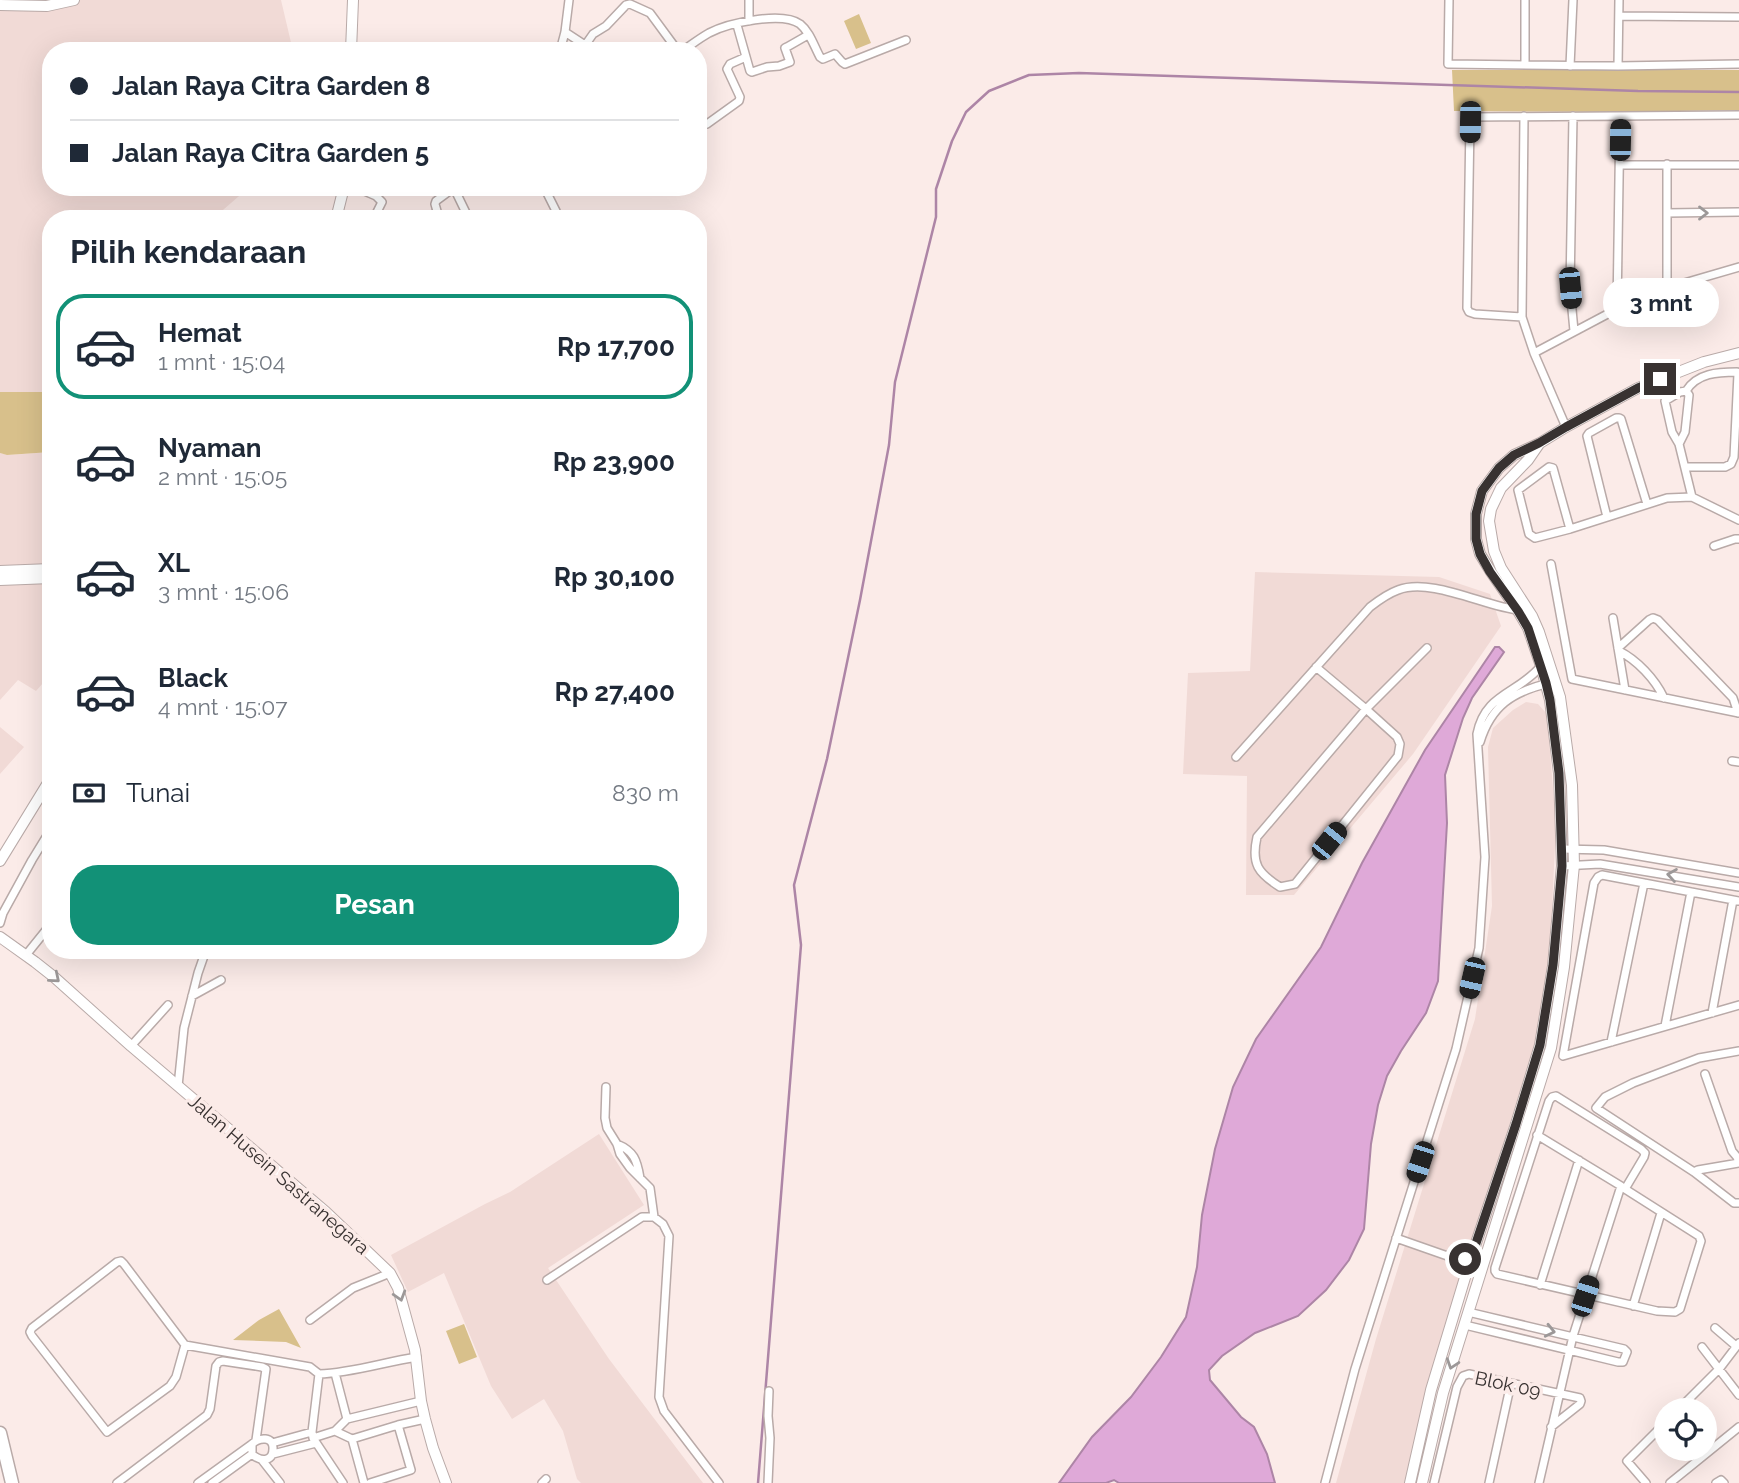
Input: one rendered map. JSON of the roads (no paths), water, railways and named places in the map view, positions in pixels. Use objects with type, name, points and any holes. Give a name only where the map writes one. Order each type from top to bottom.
[{"type":"highway","points":[[0,1433],[12,1483]]},
{"type":"street","points":[[0,5],[39,3],[47,6],[74,0]]},
{"type":"street","points":[[352,42],[354,0]]},
{"type":"street","points":[[565,42],[569,34],[569,0]]},
{"type":"street","points":[[749,0],[749,21]]},
{"type":"street","points":[[1449,0],[1448,64],[1739,64]]},
{"type":"street","points":[[1525,0],[1525,65]]},
{"type":"street","points":[[1570,66],[1573,0]]},
{"type":"street","points":[[1618,66],[1619,0]]},
{"type":"street","points":[[587,42],[593,34],[630,4],[650,13],[673,42]]},
{"type":"street","points":[[1619,16],[1739,17]]},
{"type":"street","points":[[695,42],[710,33],[737,24],[766,18],[787,19],[800,24],[820,57],[823,59],[835,54],[845,64],[906,40]]},
{"type":"street","points":[[737,24],[752,72],[790,62],[785,48],[808,35]]},
{"type":"street","points":[[569,34],[583,42]]},
{"type":"street","points":[[707,124],[740,101],[727,69],[730,64],[746,57]]},
{"type":"street","points":[[1522,317],[1475,314],[1467,308],[1471,119],[1524,116],[1739,116]]},
{"type":"street","points":[[1524,116],[1522,317],[1534,353],[1566,427]]},
{"type":"street","points":[[1573,116],[1570,288],[1574,331]]},
{"type":"street","points":[[1617,309],[1620,116]]},
{"type":"street","points":[[1620,164],[1739,165]]},
{"type":"street","points":[[1667,164],[1667,288]]},
{"type":"street","points":[[434,210],[436,201],[443,196]]},
{"type":"street","points":[[1667,213],[1739,212]]},
{"type":"street","points":[[1534,353],[1617,309],[1667,288],[1739,267]]},
{"type":"street","points":[[1410,1483],[1467,1260],[1516,1124],[1540,1045],[1553,965],[1562,866],[1559,773],[1550,700],[1551,682],[1539,632],[1490,572],[1480,554],[1476,539],[1476,514],[1482,491],[1499,468],[1514,455],[1638,388],[1704,362],[1739,353]]},
{"type":"street","points":[[1685,467],[1725,467],[1731,464],[1734,457],[1737,372],[1711,373],[1695,381],[1686,391],[1665,401],[1692,497]]},
{"type":"street","points":[[1679,444],[1685,432],[1689,395],[1686,391]]},
{"type":"street","points":[[1607,517],[1587,436],[1619,418],[1647,504]]},
{"type":"street","points":[[1422,1483],[1443,1393],[1551,1048],[1564,967],[1574,849],[1572,785],[1560,697],[1541,666],[1522,609],[1494,551],[1489,521],[1491,509],[1501,488],[1528,460],[1539,443]]},
{"type":"street","points":[[1570,529],[1551,467],[1518,490],[1529,534],[1535,538],[1570,529],[1667,498],[1692,497],[1739,520]]},
{"type":"street","points":[[1714,546],[1739,539]]},
{"type":"street","points":[[1551,565],[1572,679],[1738,713],[1733,698],[1658,620],[1649,620],[1618,650]]},
{"type":"street","points":[[0,571],[42,569]]},
{"type":"street","points":[[0,580],[42,578]]},
{"type":"street","points":[[1236,757],[1370,607],[1400,588],[1440,590],[1522,609]]},
{"type":"street","points":[[1613,618],[1625,690]]},
{"type":"street","points":[[1317,667],[1366,709],[1397,737],[1400,744],[1398,756],[1295,884],[1280,887],[1266,878],[1256,866],[1254,852],[1257,838],[1366,709],[1427,648]]},
{"type":"street","points":[[1618,650],[1629,656],[1659,687],[1664,698]]},
{"type":"street","points":[[1325,1483],[1355,1369],[1456,1049],[1479,948],[1485,857],[1477,734],[1479,721],[1501,695],[1532,677],[1541,666]]},
{"type":"street","points":[[1478,746],[1484,727],[1502,704],[1522,691],[1551,682]]},
{"type":"street","points":[[0,861],[42,793]]},
{"type":"street","points":[[0,923],[42,844]]},
{"type":"street","points":[[1562,849],[1604,850],[1739,873]]},
{"type":"street","points":[[1562,866],[1600,864],[1739,887]]},
{"type":"street","points":[[1712,1013],[1736,900],[1602,875],[1595,880],[1563,1056],[1665,1026],[1712,1013],[1739,1005]]},
{"type":"street","points":[[1611,1042],[1644,883]]},
{"type":"street","points":[[1665,1026],[1691,892]]},
{"type":"street","points":[[26,955],[42,935]]},
{"type":"street","name":"Jalan Husein Sastranegara","points":[[0,937],[81,1000],[326,1212],[390,1273],[398,1288],[417,1357],[425,1419],[446,1483]]},
{"type":"street","points":[[178,1086],[184,1028],[203,959]]},
{"type":"street","points":[[192,996],[221,980]]},
{"type":"street","points":[[131,1046],[168,1006]]},
{"type":"street","points":[[1739,1051],[1699,1058],[1633,1083],[1605,1097],[1596,1108],[1694,1172],[1734,1203],[1739,1203]]},
{"type":"street","points":[[1694,1172],[1739,1163],[1728,1141],[1705,1074]]},
{"type":"street","points":[[606,1087],[607,1128],[617,1144],[628,1149],[638,1163],[639,1178],[650,1188],[654,1217]]},
{"type":"street","points":[[1537,1135],[1623,1187],[1699,1236],[1701,1241],[1679,1309],[1675,1312],[1585,1296],[1497,1274],[1494,1271],[1537,1135],[1552,1097],[1556,1096],[1645,1153],[1623,1187],[1585,1296],[1569,1350],[1559,1394],[1580,1398],[1580,1404],[1551,1427]]},
{"type":"street","points":[[1540,1285],[1579,1160]]},
{"type":"street","points":[[1633,1306],[1661,1213]]},
{"type":"street","points":[[547,1280],[642,1217],[654,1217],[663,1224],[669,1236],[659,1397],[664,1411],[719,1483]]},
{"type":"street","points":[[1396,1238],[1456,1259],[1482,1264]]},
{"type":"street","points":[[185,1345],[176,1377],[170,1386],[107,1432],[30,1332],[53,1311],[121,1261],[185,1345],[310,1367],[319,1374],[417,1357]]},
{"type":"street","points":[[310,1320],[353,1288],[390,1273]]},
{"type":"street","points":[[1465,1325],[1618,1362],[1625,1360],[1627,1352],[1573,1336],[1468,1312]]},
{"type":"street","points":[[1489,1330],[1493,1317]]},
{"type":"street","points":[[1690,1398],[1720,1368],[1737,1345],[1715,1328]]},
{"type":"street","points":[[1702,1347],[1739,1395]]},
{"type":"street","points":[[117,1483],[207,1416],[219,1362],[262,1367],[266,1369],[252,1454],[212,1483]]},
{"type":"street","points":[[335,1373],[347,1419]]},
{"type":"street","points":[[319,1374],[314,1438],[343,1483]]},
{"type":"street","name":"Blok 09","points":[[1434,1483],[1457,1387],[1463,1376],[1469,1374],[1559,1394],[1539,1483]]},
{"type":"street","points":[[1489,1483],[1511,1383]]},
{"type":"street","points":[[768,1483],[769,1391]]},
{"type":"street","points":[[252,1454],[256,1459],[262,1460],[335,1431],[347,1419],[421,1401]]},
{"type":"street","points":[[335,1431],[352,1439],[425,1419]]},
{"type":"street","points":[[370,1483],[411,1470],[398,1425]]},
{"type":"street","points":[[1670,1483],[1739,1427]]},
{"type":"street","points":[[1646,1483],[1627,1461],[1654,1434]]},
{"type":"street","points":[[198,1483],[262,1438],[272,1443],[272,1454]]},
{"type":"street","points":[[272,1443],[314,1438]]},
{"type":"street","points":[[352,1439],[364,1483]]},
{"type":"street","points":[[262,1460],[280,1483]]},
{"type":"street","points":[[1413,1469],[1425,1471]]},
{"type":"street","points":[[1716,1483],[1721,1480],[1724,1483]]},
{"type":"waterway","points":[[758,1483],[801,945],[794,885],[827,759],[860,600],[889,445],[895,382],[936,217],[936,189],[952,141],[966,112],[989,91],[1029,75],[1079,73],[1739,92]]}]
